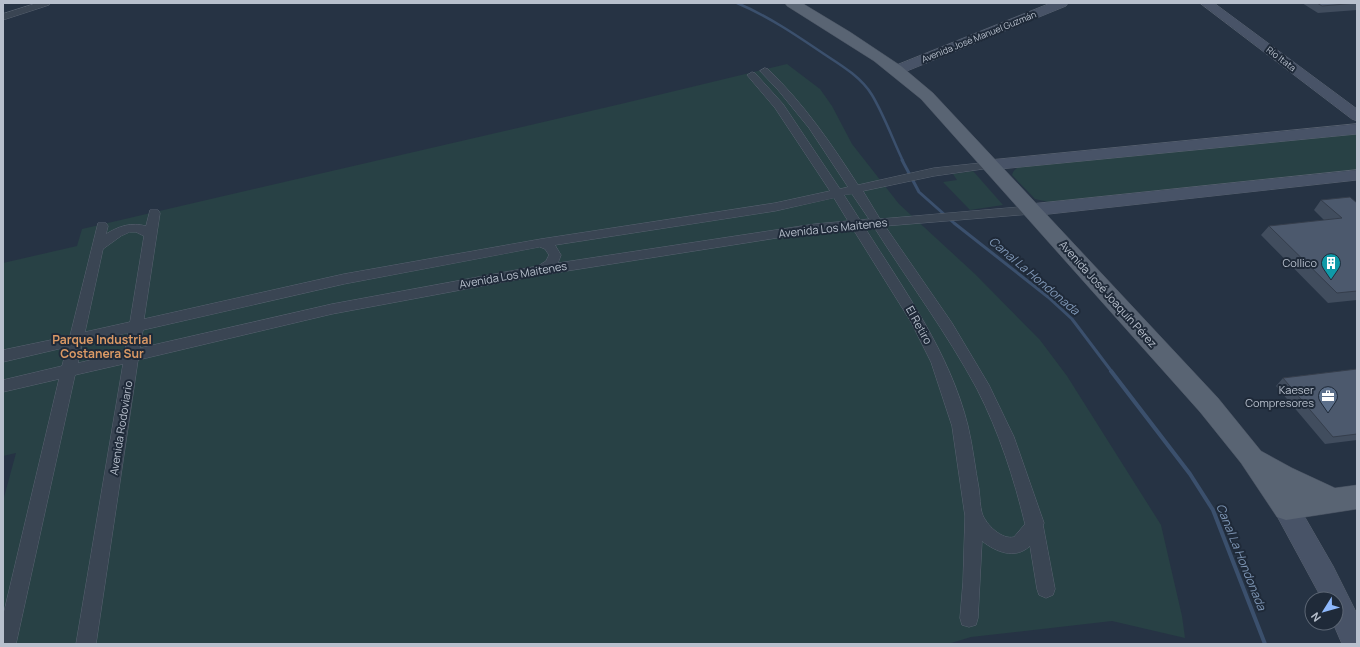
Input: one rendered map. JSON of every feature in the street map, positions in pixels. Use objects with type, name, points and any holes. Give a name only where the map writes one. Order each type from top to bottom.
[{"type":"main road","name":"Avenida José Joaquín Pérez","points":[[792,3],[872,52],[897,70],[927,96],[1209,405],[1250,455],[1286,508]]},
{"type":"main road","points":[[1250,455],[1283,476],[1345,499]]},
{"type":"main road","points":[[1286,508],[1345,499]]},
{"type":"street","points":[[4,14],[45,3]]},
{"type":"street","name":"Avenida José Manuel Guzmán","points":[[897,70],[1062,3]]},
{"type":"street","name":"Río Itata","points":[[1206,3],[1357,116]]},
{"type":"street","name":"El Retiro","points":[[765,71],[777,82],[796,104],[856,190],[957,343],[984,388],[1018,466],[1035,523],[1046,589]]},
{"type":"street","name":"El Retiro","points":[[777,82],[756,80],[779,106],[838,195],[917,320],[938,362],[949,389],[960,426],[974,516],[973,569],[969,618]]},
{"type":"street","points":[[3,356],[344,279],[541,243],[775,208],[838,195],[934,172],[990,165],[1357,130]]},
{"type":"street","points":[[1031,210],[1357,175]]},
{"type":"street","name":"Avenida Los Maitenes","points":[[3,386],[332,309],[541,270],[772,234],[877,222],[1031,210]]},
{"type":"street","name":"Avenida Rodoviario","points":[[86,644],[154,213]]},
{"type":"street","points":[[6,644],[102,226]]},
{"type":"street","points":[[98,247],[116,233],[128,228],[139,228],[151,235]]},
{"type":"street","points":[[541,243],[549,246],[555,255],[551,264],[541,270]]},
{"type":"street","name":"Avenida José Joaquín Pérez","points":[[1286,508],[1322,571],[1356,644]]},
{"type":"street","points":[[974,516],[988,534],[997,542],[1007,546],[1013,546],[1024,541],[1035,523]]},
{"type":"green space","points":[[787,64],[820,89],[832,106],[852,144],[899,204],[975,274],[1040,340],[1067,376],[1161,525],[1182,616],[1185,638],[1112,621],[971,637],[948,644],[3,644],[3,501],[16,453],[3,456],[3,263],[77,246],[82,229]]},
{"type":"green space","points":[[1357,133],[1357,170],[1048,202],[1035,199],[1012,175],[1015,169],[1025,165]]},
{"type":"green space","points":[[973,171],[1003,205],[970,210],[943,182],[957,180],[953,174]]},
{"type":"building","points":[[1317,3],[1357,3],[1322,6]]},
{"type":"building","points":[[1350,197],[1357,203],[1357,291],[1337,293],[1269,226],[1342,218],[1321,200]]},
{"type":"building","name":"Kaeser Compresores","points":[[1357,369],[1357,434],[1333,437],[1283,378]]},
{"type":"waterway","name":"Canal La Hondonada","points":[[737,3],[782,26],[856,77],[872,95],[903,161]]},
{"type":"waterway","name":"Canal La Hondonada","points":[[902,160],[919,192],[954,223],[1048,297],[1072,319],[1112,372]]},
{"type":"waterway","name":"Canal La Hondonada","points":[[1111,371],[1190,474],[1213,510],[1265,644]]},
{"type":"place","name":"Collico","points":[[1331,280]]},
{"type":"place","name":"Kaeser Compresores","points":[[1328,413]]},
{"type":"district","name":"Parque Industrial Costanera Sur","points":[[102,347]]}]
